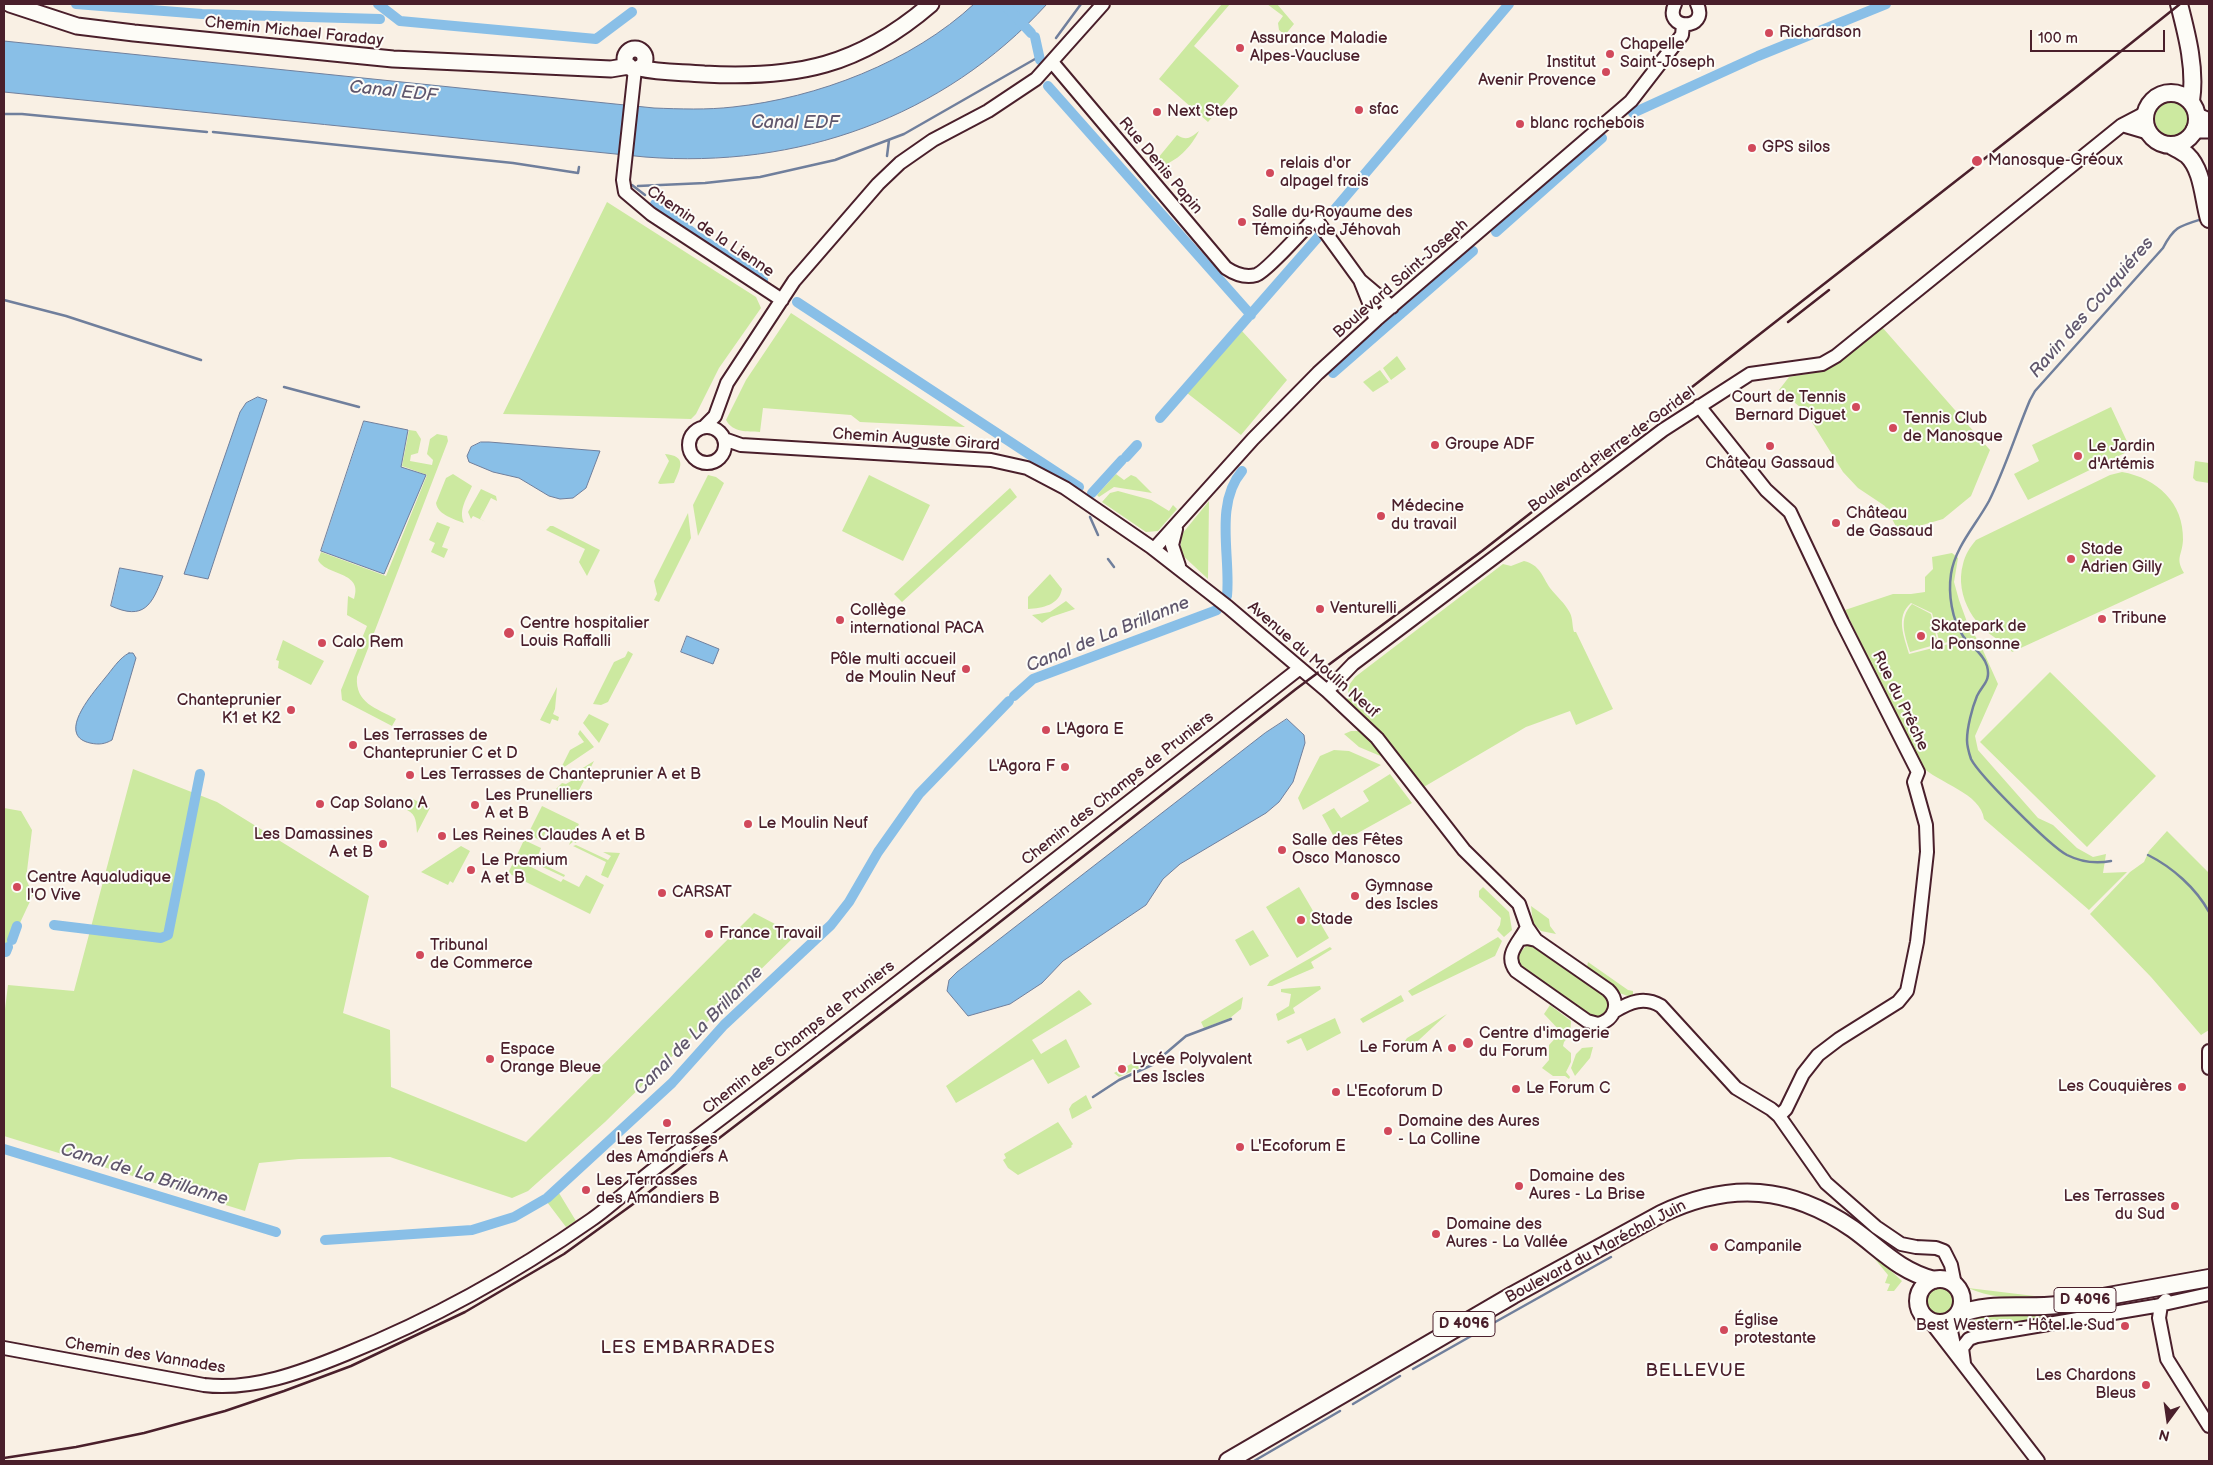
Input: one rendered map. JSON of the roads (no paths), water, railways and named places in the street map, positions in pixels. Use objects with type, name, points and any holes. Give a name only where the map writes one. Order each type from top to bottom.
[{"type":"main road","name":"Chemin Michael Faraday","points":[[10,4],[78,26],[393,59],[579,66],[607,63],[635,66]]},
{"type":"main road","points":[[635,66],[658,72],[759,76],[813,68],[846,58],[873,46],[931,4]]},
{"type":"main road","points":[[2179,4],[2185,28],[2199,122],[2192,144],[2203,166],[2209,194]]},
{"type":"main road","points":[[2171,92],[2182,80],[2189,58]]},
{"type":"main road","points":[[2199,122],[2183,95],[2171,92],[2161,94],[2153,99],[2145,113],[2145,125],[2149,133],[2162,143],[2170,145],[2187,156],[2195,166],[2200,177],[2209,219]]},
{"type":"main road","points":[[2170,145],[2185,141],[2199,122]]},
{"type":"main road","name":"Boulevard du Maréchal Juin","points":[[1228,1461],[1522,1291],[1661,1214],[1681,1204],[1702,1198],[1742,1192],[1767,1193],[1792,1198],[1831,1216],[1853,1230],[1895,1264],[1916,1274],[1936,1279]]},
{"type":"main road","name":"Boulevard du Maréchal Juin","points":[[1895,1264],[1918,1296]]},
{"type":"main road","name":"D 4096","points":[[1955,1317],[1976,1308],[2058,1304],[2209,1278]]},
{"type":"main road","points":[[1936,1279],[1957,1288],[1962,1303],[1955,1317],[1942,1323],[1930,1321],[1920,1311],[1918,1296],[1924,1286],[1936,1279]]},
{"type":"main road","name":"D 4096","points":[[1957,1288],[2002,1306]]},
{"type":"street","points":[[715,416],[721,435],[723,452],[717,460],[707,463],[698,461],[691,454],[688,444],[691,435],[699,428],[704,427],[715,416],[727,383],[810,260],[878,184],[900,163],[932,140],[1010,98],[1036,79],[1103,4]]},
{"type":"street","points":[[1675,4],[1672,10],[1674,18],[1683,25],[1691,24],[1697,20],[1700,13],[1700,4]]},
{"type":"street","name":"Boulevard Saint-Joseph","points":[[1154,549],[1260,433],[1318,373],[1376,320],[1631,101],[1682,35],[1683,25]]},
{"type":"street","name":"Rue Denis Papin","points":[[1052,62],[1226,268],[1238,274],[1253,276],[1265,270],[1315,218],[1360,280]]},
{"type":"street","name":"Chemin de la Lienne","points":[[635,66],[623,180],[624,189],[627,194],[651,214],[782,300]]},
{"type":"street","name":"Boulevard Pierre de Garidel","points":[[1327,691],[1353,664],[1663,430],[1699,406],[1750,374],[1822,364],[1831,360],[2122,125],[2145,113]]},
{"type":"street","points":[[2122,125],[2149,133]]},
{"type":"street","points":[[1360,280],[1392,307]]},
{"type":"street","points":[[1360,280],[1376,320]]},
{"type":"street","name":"Rue du Prêche","points":[[1699,406],[1766,490],[1790,512],[1911,763],[1918,772],[1914,782],[1927,833],[1927,856],[1916,942],[1907,991],[1898,1002],[1839,1039],[1818,1055],[1802,1074],[1786,1109],[1779,1116]]},
{"type":"street","points":[[704,427],[721,435]]},
{"type":"street","name":"Chemin Auguste Girard","points":[[721,435],[741,445],[985,459],[1017,465],[1065,488],[1154,549]]},
{"type":"street","name":"Chemin Auguste Girard","points":[[723,452],[741,445]]},
{"type":"street","points":[[1178,524],[1172,540],[1172,551],[1182,571]]},
{"type":"street","points":[[1154,549],[1172,540]]},
{"type":"street","name":"Avenue du Moulin Neuf","points":[[1154,549],[1228,607],[1300,668],[1377,738],[1464,850],[1519,904],[1527,927],[1536,940]]},
{"type":"street","name":"Chemin des Champs de Pruniers","points":[[282,1376],[372,1344],[446,1310],[536,1257],[594,1218],[630,1188],[812,1050],[1300,668]]},
{"type":"street","points":[[1527,927],[1512,951],[1510,958],[1513,967],[1525,978],[1592,1023],[1598,1024],[1607,1021],[1615,1010],[1632,1001]]},
{"type":"street","points":[[1521,939],[1536,940],[1612,994],[1632,1001],[1647,1001],[1661,1006],[1736,1088],[1771,1109],[1779,1116],[1826,1183],[1876,1227],[1901,1244],[1942,1250],[1949,1258],[1957,1288]]},
{"type":"street","points":[[1612,994],[1615,1010]]},
{"type":"street","points":[[2209,1051],[2209,1068]]},
{"type":"street","points":[[1936,1279],[1947,1270],[1949,1258]]},
{"type":"street","points":[[2208,1423],[2170,1365],[2164,1345],[2160,1309],[2166,1299],[2172,1297],[2198,1291],[2209,1293]]},
{"type":"street","points":[[2022,1307],[2061,1314],[2113,1312]]},
{"type":"street","points":[[1964,1363],[1962,1348],[1973,1337],[2113,1312],[2142,1308],[2160,1309]]},
{"type":"street","points":[[1955,1317],[1951,1336],[1955,1352]]},
{"type":"street","points":[[1930,1321],[2038,1461]]},
{"type":"street","name":"Chemin des Vannades","points":[[4,1348],[212,1386],[236,1385],[282,1376]]},
{"type":"water","name":"Canal EDF","points":[[974,4],[1047,4],[1006,44],[962,78],[914,106],[864,128],[812,144],[757,154],[702,159],[645,157],[4,92],[4,41],[654,108],[723,108],[797,95],[830,86],[862,74],[893,60],[922,43],[949,25]]},
{"type":"water","points":[[258,397],[267,400],[208,579],[184,574],[240,412],[246,403]]},
{"type":"water","points":[[364,421],[408,430],[401,467],[426,475],[384,574],[321,551]]},
{"type":"water","points":[[481,442],[600,451],[586,488],[573,498],[560,499],[549,496],[519,478],[493,472],[469,462],[467,456],[471,447]]},
{"type":"water","points":[[120,568],[163,576],[155,595],[145,608],[132,612],[111,606]]},
{"type":"water","points":[[687,636],[719,649],[713,664],[681,652]]},
{"type":"water","points":[[129,653],[133,653],[136,658],[112,740],[96,744],[80,738],[76,731],[76,723],[80,713],[116,664]]},
{"type":"water","points":[[1287,719],[1304,735],[1305,743],[1293,782],[1279,802],[1266,813],[1180,864],[1163,879],[1146,905],[1063,961],[1042,983],[1010,1004],[968,1016],[947,991],[949,980],[957,972],[1265,733]]},
{"type":"waterway","points":[[76,4],[202,14],[380,19]]},
{"type":"waterway","points":[[378,4],[400,21],[596,39],[632,12]]},
{"type":"waterway","points":[[1004,4],[1031,33]]},
{"type":"waterway","points":[[1056,38],[1081,4]]},
{"type":"waterway","points":[[1335,209],[1509,4]]},
{"type":"waterway","name":"Canal de La Brillanne","points":[[1633,113],[1758,56],[1886,4]]},
{"type":"waterway","points":[[1035,37],[1040,60]]},
{"type":"waterway","points":[[638,186],[705,183],[760,177],[835,160],[904,134],[1035,59]]},
{"type":"waterway","points":[[1048,86],[1251,315]]},
{"type":"waterway","points":[[4,114],[22,114],[207,132]]},
{"type":"waterway","points":[[213,132],[513,163],[578,173],[579,167]]},
{"type":"waterway","name":"Canal de La Brillanne","points":[[1496,232],[1602,138]]},
{"type":"waterway","points":[[887,156],[889,140]]},
{"type":"waterway","points":[[632,185],[645,195]]},
{"type":"waterway","points":[[655,204],[697,236],[763,280]]},
{"type":"waterway","name":"Ravin des Couquiéres","points":[[2111,861],[2083,861],[2067,855],[2058,849],[2000,794],[1971,759],[1967,742],[1969,724],[1975,701],[1986,682],[1988,671],[1983,658],[1959,630],[1951,598],[1951,574],[1961,545],[1995,489],[2035,391],[2163,248],[2174,231],[2202,219]]},
{"type":"waterway","points":[[1160,418],[1319,236]]},
{"type":"waterway","name":"Canal de La Brillanne","points":[[1333,373],[1473,251]]},
{"type":"waterway","points":[[4,300],[66,316],[201,360]]},
{"type":"waterway","points":[[797,302],[1079,487]]},
{"type":"waterway","points":[[284,387],[359,407]]},
{"type":"waterway","points":[[1126,457],[1137,445]]},
{"type":"waterway","points":[[1092,493],[1122,460]]},
{"type":"waterway","name":"Canal de La Brillanne","points":[[1227,596],[1226,515],[1228,499],[1233,484],[1242,471]]},
{"type":"waterway","points":[[1090,517],[1098,535]]},
{"type":"waterway","points":[[1108,559],[1114,567]]},
{"type":"waterway","name":"Canal de La Brillanne","points":[[1014,696],[1033,679],[1217,610]]},
{"type":"waterway","name":"Canal de La Brillanne","points":[[325,1240],[472,1230],[514,1217],[547,1198],[672,1083],[724,1025],[831,925],[849,902],[878,852],[919,794],[1009,701]]},
{"type":"waterway","name":"Canal de La Brillanne","points":[[54,925],[161,938],[168,935],[200,774]]},
{"type":"waterway","name":"Ravin des Couquiéres","points":[[2148,855],[2183,879],[2204,903],[2209,912]]},
{"type":"waterway","name":"Canal de La Brillanne","points":[[12,940],[17,926]]},
{"type":"waterway","name":"Canal de La Brillanne","points":[[6,952],[8,947]]},
{"type":"waterway","points":[[1093,1097],[1119,1080],[1152,1065],[1186,1036],[1231,1019]]},
{"type":"waterway","name":"Canal de La Brillanne","points":[[4,1149],[276,1232]]},
{"type":"waterway","points":[[1481,1330],[1611,1257]]},
{"type":"waterway","points":[[1413,1369],[1480,1331]]},
{"type":"waterway","points":[[1353,1404],[1400,1376]]},
{"type":"waterway","points":[[1254,1461],[1340,1411]]},
{"type":"railway","points":[[4,1458],[76,1447],[144,1433],[225,1411],[284,1391],[351,1366],[465,1312],[564,1254],[636,1202],[972,944],[1296,689],[1482,551],[2180,4]]},
{"type":"railway","points":[[1788,322],[1829,290]]},
{"type":"place","name":"Richardson","points":[[1769,33]]},
{"type":"place","name":"Assurance Maladie Alpes-Vaucluse","points":[[1240,48]]},
{"type":"place","name":"Chapelle Saint-Joseph","points":[[1610,54]]},
{"type":"place","name":"Institut Avenir Provence","points":[[1606,72]]},
{"type":"place","name":"sfac","points":[[1359,110]]},
{"type":"place","name":"Next Step","points":[[1157,112]]},
{"type":"place","name":"blanc rochebois","points":[[1520,124]]},
{"type":"place","name":"GPS silos","points":[[1752,148]]},
{"type":"place","name":"Manosque-Gréoux","points":[[1977,161]]},
{"type":"place","name":"relais d'or alpagel frais","points":[[1270,173]]},
{"type":"place","name":"Salle du Royaume des Témoins de Jéhovah","points":[[1242,222]]},
{"type":"place","name":"Court de Tennis Bernard Diguet","points":[[1856,407]]},
{"type":"place","name":"Tennis Club de Manosque","points":[[1893,428]]},
{"type":"place","name":"Groupe ADF","points":[[1435,445]]},
{"type":"place","name":"Château Gassaud","points":[[1770,446]]},
{"type":"place","name":"Le Jardin d'Artémis","points":[[2078,456]]},
{"type":"place","name":"Médecine du travail","points":[[1381,516]]},
{"type":"place","name":"Château de Gassaud","points":[[1836,523]]},
{"type":"place","name":"Stade Adrien Gilly","points":[[2071,559]]},
{"type":"place","name":"Venturelli","points":[[1320,609]]},
{"type":"place","name":"Tribune","points":[[2102,619]]},
{"type":"place","name":"Collège international PACA","points":[[840,620]]},
{"type":"place","name":"Centre hospitalier Louis Raffalli","points":[[509,633]]},
{"type":"place","name":"Skatepark de la Ponsonne","points":[[1921,636]]},
{"type":"place","name":"Calo Rem","points":[[322,643]]},
{"type":"place","name":"Pôle multi accueil de Moulin Neuf","points":[[966,669]]},
{"type":"place","name":"Chanteprunier K1 et K2","points":[[291,710]]},
{"type":"place","name":"L'Agora E","points":[[1046,730]]},
{"type":"place","name":"Les Terrasses de Chanteprunier C et D","points":[[353,745]]},
{"type":"place","name":"L'Agora F","points":[[1065,767]]},
{"type":"place","name":"Les Terrasses de Chanteprunier A et B","points":[[410,775]]},
{"type":"place","name":"Cap Solano A","points":[[320,804]]},
{"type":"place","name":"Les Prunelliers A et B","points":[[475,805]]},
{"type":"place","name":"Le Moulin Neuf","points":[[748,824]]},
{"type":"place","name":"Les Reines Claudes A et B","points":[[442,836]]},
{"type":"place","name":"Les Damassines A et B","points":[[383,844]]},
{"type":"place","name":"Salle des Fêtes Osco Manosco","points":[[1282,850]]},
{"type":"place","name":"Le Premium A et B","points":[[471,870]]},
{"type":"place","name":"Centre Aqualudique l'O Vive","points":[[17,887]]},
{"type":"place","name":"CARSAT","points":[[662,893]]},
{"type":"place","name":"Gymnase des Iscles","points":[[1355,896]]},
{"type":"place","name":"Stade","points":[[1301,920]]},
{"type":"place","name":"France Travail","points":[[709,934]]},
{"type":"place","name":"Tribunal de Commerce","points":[[420,955]]},
{"type":"place","name":"Centre d'imagerie du Forum","points":[[1468,1043]]},
{"type":"place","name":"Le Forum A","points":[[1452,1048]]},
{"type":"place","name":"Espace Orange Bleue","points":[[490,1059]]},
{"type":"place","name":"Lycée Polyvalent Les Iscles","points":[[1122,1069]]},
{"type":"place","name":"Les Couquières","points":[[2182,1087]]},
{"type":"place","name":"Le Forum C","points":[[1516,1089]]},
{"type":"place","name":"L'Ecoforum D","points":[[1336,1092]]},
{"type":"place","name":"Les Terrasses des Amandiers A","points":[[667,1123]]},
{"type":"place","name":"Domaine des Aures - La Colline","points":[[1388,1131]]},
{"type":"place","name":"L'Ecoforum E","points":[[1240,1147]]},
{"type":"place","name":"Domaine des Aures - La Brise","points":[[1519,1186]]},
{"type":"place","name":"Les Terrasses des Amandiers B","points":[[586,1190]]},
{"type":"place","name":"Les Terrasses du Sud","points":[[2175,1206]]},
{"type":"place","name":"Domaine des Aures - La Vallée","points":[[1436,1234]]},
{"type":"place","name":"Campanile","points":[[1714,1247]]},
{"type":"place","name":"Best Western - Hôtel le Sud","points":[[2125,1326]]},
{"type":"place","name":"Église protestante","points":[[1724,1330]]},
{"type":"place","name":"Les Chardons Bleus","points":[[2146,1385]]},
{"type":"district","name":"LES EMBARRADES","points":[[688,1348]]},
{"type":"district","name":"BELLEVUE","points":[[1696,1371]]}]
